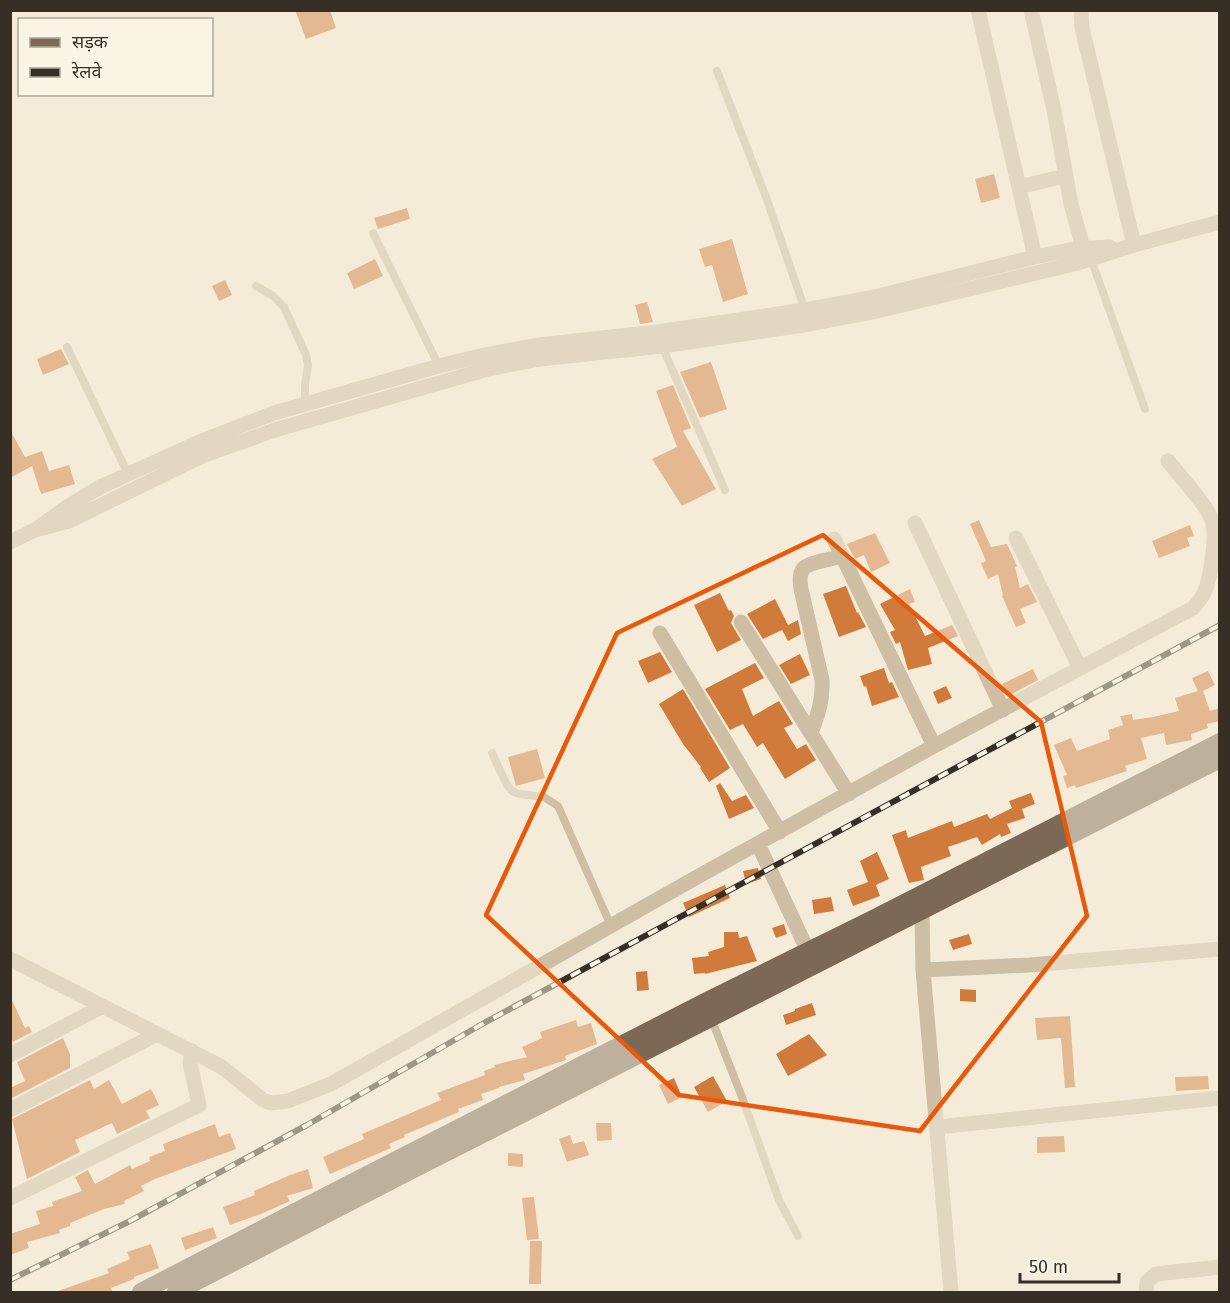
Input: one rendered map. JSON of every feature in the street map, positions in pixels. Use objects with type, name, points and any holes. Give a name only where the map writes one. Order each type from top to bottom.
[{"type":"main road","points":[[141,1293],[169,1288],[387,1183],[711,1018],[812,958],[1220,742]]},
{"type":"main road","points":[[169,1288],[694,1008],[922,911],[1220,759]]},
{"type":"street","points":[[978,10],[1035,257]]},
{"type":"street","points":[[1031,10],[1054,110],[1065,176],[1087,254]]},
{"type":"street","points":[[1081,10],[1082,28],[1134,246]]},
{"type":"street","points":[[1019,187],[1065,176]]},
{"type":"street","points":[[35,530],[69,521],[202,456],[300,422],[488,369],[540,359],[662,346],[804,325],[873,312],[1087,254],[1134,246],[1220,222]]},
{"type":"street","points":[[10,542],[35,530],[100,487],[197,443],[274,413],[439,366],[538,345],[657,332],[805,310],[870,298],[1074,249],[1087,254]]},
{"type":"street","points":[[10,959],[222,1067],[262,1100],[272,1103],[288,1101],[332,1084],[934,746],[1193,608],[1203,595],[1209,580],[1214,536],[1212,520],[1168,461]]},
{"type":"street","points":[[915,523],[1003,710]]},
{"type":"street","points":[[1016,538],[1080,668]]},
{"type":"street","points":[[834,539],[934,746]]},
{"type":"street","points":[[811,733],[823,693],[801,589],[801,574],[804,568],[810,565],[842,556]]},
{"type":"street","points":[[741,622],[849,794]]},
{"type":"street","points":[[660,633],[780,832]]},
{"type":"street","points":[[758,844],[812,958]]},
{"type":"street","points":[[922,911],[923,970],[951,1293]]},
{"type":"street","points":[[923,970],[1030,965],[1220,949]]},
{"type":"street","points":[[10,1055],[104,1006]]},
{"type":"street","points":[[10,1110],[157,1034]]},
{"type":"street","points":[[10,1198],[199,1105],[190,1063],[192,1051]]},
{"type":"street","points":[[937,1127],[1220,1098]]},
{"type":"street","points":[[1146,1293],[1147,1282],[1156,1275],[1220,1268]]},
{"type":"lane","points":[[717,71],[766,197],[805,310]]},
{"type":"lane","points":[[374,233],[439,366]]},
{"type":"lane","points":[[1087,254],[1145,410]]},
{"type":"lane","points":[[256,286],[273,296],[284,307],[306,355],[308,365],[304,385],[305,405]]},
{"type":"lane","points":[[662,346],[725,490]]},
{"type":"lane","points":[[67,347],[128,474]]},
{"type":"lane","points":[[492,753],[507,786],[512,791],[519,795],[544,797],[558,806],[611,926]]},
{"type":"lane","points":[[711,1018],[779,1200],[798,1236]]},
{"type":"highlighted area","points":[[823,535],[1041,722],[1087,916],[920,1131],[679,1095],[486,915],[617,633]]},
{"type":"building","points":[[295,10],[330,10],[336,28],[306,39]]},
{"type":"building","points":[[994,174],[1000,198],[981,203],[975,179]]},
{"type":"building","points":[[407,208],[410,219],[378,229],[374,218]]},
{"type":"building","points":[[732,239],[748,294],[723,302],[712,265],[705,267],[699,249]]},
{"type":"building","points":[[375,259],[383,276],[354,289],[347,273]]},
{"type":"building","points":[[225,280],[232,295],[219,301],[212,286]]},
{"type":"building","points":[[647,302],[653,322],[640,324],[635,305]]},
{"type":"building","points":[[61,349],[69,364],[43,375],[37,359]]},
{"type":"building","points":[[711,362],[727,409],[700,418],[680,372]]},
{"type":"building","points":[[673,385],[691,428],[683,431],[716,489],[682,506],[652,459],[677,447],[656,391]]},
{"type":"building","points":[[10,430],[25,457],[42,451],[49,471],[69,465],[75,484],[41,494],[32,466],[10,478]]},
{"type":"building","points":[[979,520],[991,547],[1007,544],[1017,566],[1015,567],[1020,588],[1028,584],[1037,602],[1020,609],[1026,623],[1016,627],[1002,596],[998,574],[988,579],[981,563],[986,561],[970,524]]},
{"type":"building","points":[[1190,525],[1194,536],[1187,538],[1190,546],[1159,558],[1152,541]]},
{"type":"building","points":[[875,533],[890,563],[871,572],[864,555],[855,559],[847,544]]},
{"type":"building","points":[[846,586],[857,613],[866,627],[839,637],[823,594]]},
{"type":"building","points":[[910,589],[915,602],[909,604],[925,636],[952,625],[958,636],[928,648],[932,664],[908,670],[900,642],[896,644],[890,632],[895,630],[880,604]]},
{"type":"building","points":[[720,593],[734,616],[731,623],[741,640],[717,652],[694,605]]},
{"type":"building","points":[[775,599],[788,625],[798,620],[801,634],[788,641],[782,630],[763,639],[747,614]]},
{"type":"building","points":[[660,652],[672,672],[648,683],[638,661]]},
{"type":"building","points":[[800,654],[810,675],[791,684],[779,665]]},
{"type":"building","points":[[755,663],[764,678],[742,689],[753,716],[779,701],[793,724],[784,728],[797,749],[806,744],[816,760],[785,779],[763,743],[757,747],[743,724],[730,730],[705,689]]},
{"type":"building","points":[[884,668],[889,683],[892,682],[899,697],[872,706],[866,686],[864,687],[860,676]]},
{"type":"building","points":[[1033,669],[1038,680],[1008,696],[1002,684]]},
{"type":"building","points":[[1208,671],[1215,685],[1203,691],[1210,711],[1220,708],[1220,721],[1207,724],[1208,728],[1191,734],[1192,740],[1166,745],[1164,733],[1141,738],[1147,759],[1125,766],[1127,771],[1076,788],[1075,785],[1067,788],[1063,776],[1067,775],[1054,745],[1071,738],[1077,751],[1110,739],[1108,730],[1123,725],[1120,716],[1132,714],[1133,720],[1179,711],[1175,698],[1198,691],[1192,678]]},
{"type":"building","points":[[946,686],[952,698],[938,704],[933,692]]},
{"type":"building","points":[[683,689],[730,768],[709,782],[659,704]]},
{"type":"building","points":[[537,749],[545,778],[516,786],[508,757]]},
{"type":"building","points":[[720,783],[732,801],[746,795],[754,808],[729,819],[716,786]]},
{"type":"building","points":[[1031,793],[1035,804],[1022,809],[1025,818],[1007,824],[1011,833],[1001,837],[1000,834],[982,845],[977,837],[948,847],[951,856],[921,867],[924,880],[909,883],[892,835],[906,830],[908,838],[952,821],[954,827],[987,814],[990,819],[1012,808],[1009,801]]},
{"type":"building","points":[[877,852],[889,879],[876,885],[880,896],[853,906],[847,890],[868,882],[860,861]]},
{"type":"building","points":[[758,868],[761,879],[746,884],[743,871]]},
{"type":"building","points":[[725,885],[730,898],[689,917],[683,903]]},
{"type":"building","points":[[831,897],[834,911],[814,914],[812,900]]},
{"type":"building","points":[[784,924],[787,934],[776,938],[772,928]]},
{"type":"building","points":[[724,932],[738,932],[739,938],[747,936],[757,961],[705,974],[694,974],[692,958],[709,956],[708,952],[724,947]]},
{"type":"building","points":[[969,934],[972,944],[953,950],[949,940]]},
{"type":"building","points":[[647,971],[649,990],[637,991],[636,972]]},
{"type":"building","points":[[960,989],[976,990],[976,1002],[960,1001]]},
{"type":"building","points":[[10,996],[25,1028],[29,1026],[32,1032],[13,1042],[10,1036]]},
{"type":"building","points":[[812,1003],[816,1015],[786,1025],[783,1015]]},
{"type":"building","points":[[1070,1016],[1075,1087],[1065,1088],[1061,1038],[1037,1040],[1035,1018]]},
{"type":"building","points":[[576,1020],[578,1027],[591,1023],[597,1044],[565,1056],[566,1060],[523,1074],[525,1080],[481,1094],[483,1100],[458,1109],[459,1112],[404,1135],[405,1137],[389,1144],[391,1148],[330,1174],[323,1157],[364,1139],[362,1134],[441,1100],[437,1093],[485,1075],[484,1071],[495,1067],[494,1065],[527,1057],[522,1047],[542,1038],[540,1032]]},
{"type":"building","points":[[809,1034],[827,1055],[788,1076],[776,1054]]},
{"type":"building","points":[[63,1038],[70,1054],[70,1068],[10,1099],[10,1088],[25,1081],[17,1062]]},
{"type":"building","points":[[713,1076],[727,1101],[708,1112],[694,1087]]},
{"type":"building","points":[[1208,1076],[1209,1089],[1176,1091],[1175,1077]]},
{"type":"building","points":[[674,1078],[682,1097],[668,1104],[659,1085]]},
{"type":"building","points":[[90,1080],[94,1089],[109,1080],[122,1104],[151,1089],[159,1105],[146,1111],[150,1118],[117,1134],[112,1123],[75,1140],[80,1152],[27,1179],[12,1119]]},
{"type":"building","points":[[596,1123],[611,1123],[612,1140],[597,1141]]},
{"type":"building","points":[[215,1124],[219,1137],[230,1133],[236,1149],[155,1179],[141,1186],[144,1191],[124,1201],[125,1204],[104,1209],[70,1223],[70,1226],[59,1230],[60,1233],[27,1242],[29,1248],[10,1255],[10,1234],[40,1224],[36,1211],[53,1206],[52,1202],[82,1191],[75,1177],[88,1170],[95,1184],[130,1165],[132,1169],[150,1161],[149,1157],[165,1151],[163,1144]]},
{"type":"building","points":[[570,1135],[573,1144],[584,1141],[589,1155],[567,1162],[559,1139]]},
{"type":"building","points":[[1064,1136],[1065,1152],[1037,1153],[1037,1137]]},
{"type":"building","points":[[508,1153],[523,1154],[523,1167],[508,1166]]},
{"type":"building","points":[[308,1169],[313,1188],[287,1196],[290,1201],[230,1225],[223,1207],[255,1195],[254,1191]]},
{"type":"building","points":[[534,1197],[539,1239],[527,1240],[522,1198]]},
{"type":"building","points":[[213,1227],[217,1238],[185,1250],[181,1238]]},
{"type":"building","points":[[530,1241],[542,1241],[541,1284],[529,1284]]},
{"type":"building","points":[[151,1244],[159,1268],[111,1288],[113,1293],[58,1293],[58,1291],[109,1273],[107,1269],[130,1259],[127,1252]]},
{"type":"railway","points":[[10,1280],[130,1221],[307,1125],[484,1023],[1220,625]]}]
